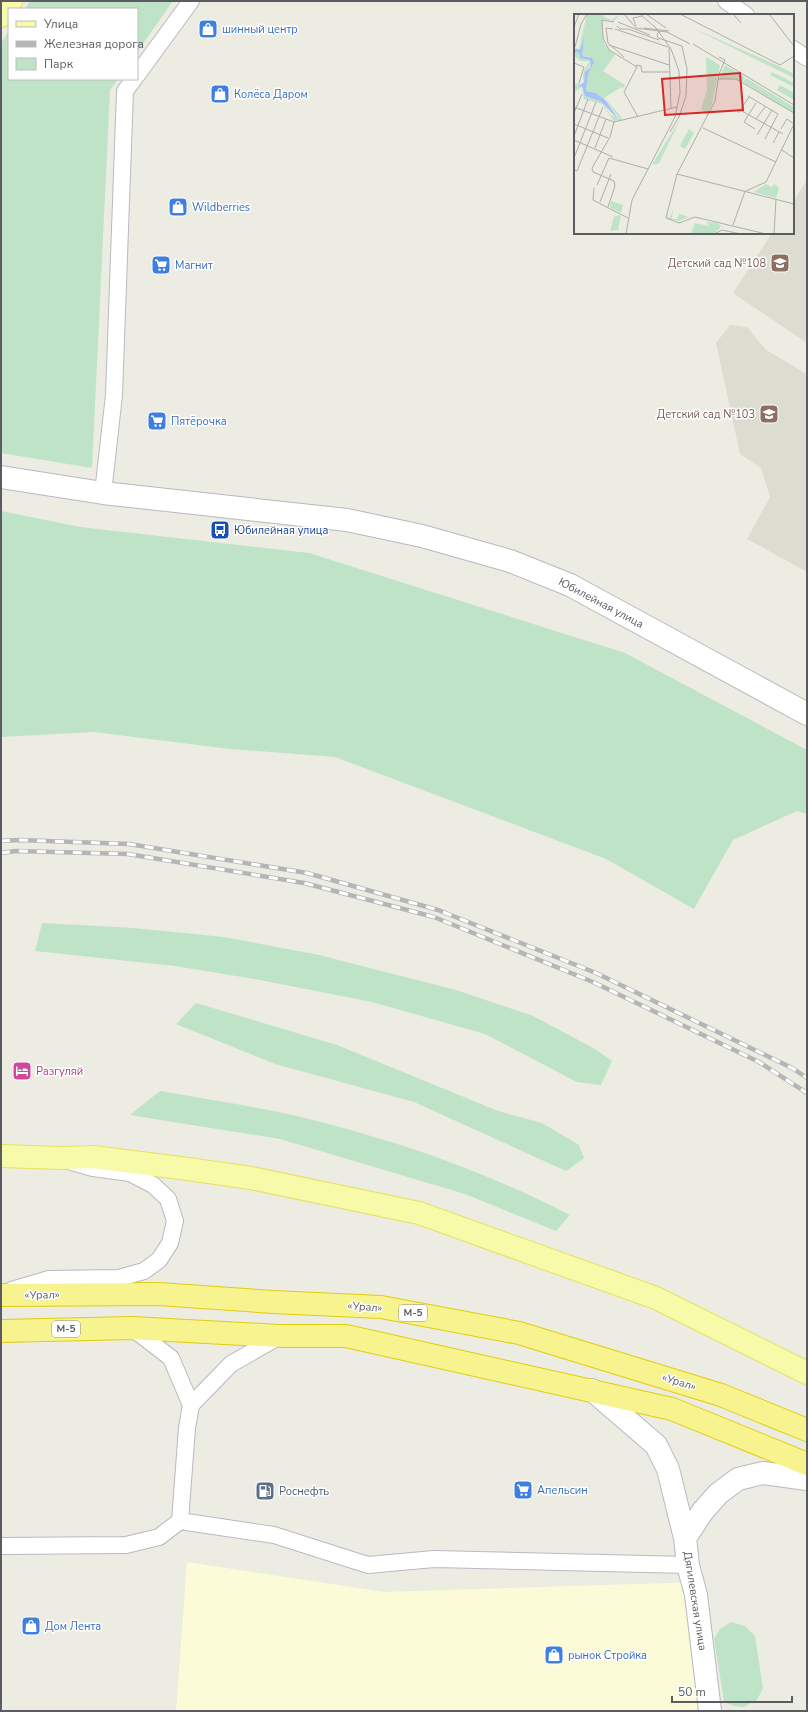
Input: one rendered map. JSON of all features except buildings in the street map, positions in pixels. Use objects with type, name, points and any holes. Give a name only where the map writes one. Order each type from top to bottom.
[{"type":"highway","name":"«Урал»","points":[[1,1294],[159,1294],[273,1302],[381,1307],[519,1333],[721,1395],[807,1430]]},
{"type":"highway","name":"М-5","points":[[1,1331],[132,1328],[280,1336],[346,1336],[672,1409],[807,1464]]},
{"type":"main road","points":[[1,16],[11,1]]},
{"type":"main road","points":[[1,1156],[61,1158],[93,1157],[251,1178],[419,1213],[656,1298],[807,1373]]},
{"type":"street","points":[[138,74],[191,1]]},
{"type":"street","points":[[726,1],[745,14]]},
{"type":"street","points":[[103,493],[114,395],[125,91],[133,80]]},
{"type":"street","name":"Юбилейная улица","points":[[1,477],[103,493],[347,520],[422,536],[510,561],[570,585],[807,714]]},
{"type":"street","points":[[1,1294],[49,1279],[120,1278],[144,1271],[159,1260],[170,1244],[174,1221],[168,1199],[153,1185],[130,1173],[93,1168],[61,1158]]},
{"type":"street","points":[[132,1328],[171,1358],[191,1405],[180,1521]]},
{"type":"street","points":[[191,1405],[231,1364],[280,1336]]},
{"type":"street","name":"Дягилевская улица","points":[[592,1390],[656,1445],[668,1469],[685,1538],[688,1565],[696,1595],[710,1711]]},
{"type":"street","name":"Дягилевская улица","points":[[685,1538],[703,1511],[718,1494],[738,1479],[762,1473],[807,1478]]},
{"type":"street","points":[[1,1546],[126,1545],[159,1537],[180,1521],[274,1535],[368,1565],[434,1559],[688,1565]]},
{"type":"shaded area","name":"Детский сад №108","points":[[807,180],[807,343],[733,293],[771,234],[794,234],[794,200]]},
{"type":"shaded area","name":"Детский сад №103","points":[[730,325],[747,327],[766,350],[807,374],[807,572],[747,539],[770,497],[761,468],[740,454],[716,343]]},
{"type":"shaded area","points":[[187,1562],[384,1592],[702,1582],[722,1711],[176,1711]]},
{"type":"green space","points":[[30,1],[173,1],[138,51],[138,8],[26,8]]},
{"type":"green space","points":[[8,32],[8,80],[117,80],[110,90],[92,468],[1,453],[1,43]]},
{"type":"green space","points":[[1,511],[80,527],[309,553],[625,653],[807,750],[807,814],[797,811],[733,840],[694,909],[606,859],[335,757],[230,749],[94,732],[1,737]]},
{"type":"green space","points":[[42,923],[134,928],[224,937],[319,955],[456,990],[533,1016],[595,1049],[612,1061],[601,1085],[577,1082],[485,1034],[372,1002],[260,980],[175,966],[35,951]]},
{"type":"green space","points":[[196,1003],[337,1045],[498,1111],[542,1123],[579,1145],[584,1158],[566,1171],[414,1102],[275,1064],[176,1024]]},
{"type":"green space","points":[[160,1091],[280,1112],[368,1135],[436,1157],[470,1170],[570,1215],[556,1231],[465,1194],[280,1139],[130,1115]]},
{"type":"green space","points":[[731,1622],[745,1626],[755,1636],[763,1688],[757,1700],[744,1707],[733,1706],[724,1701],[714,1639],[720,1629]]},
{"type":"railway","points":[[1,841],[19,840],[129,844],[307,873],[438,910],[596,973],[792,1068],[807,1078]]},
{"type":"railway","points":[[1,853],[16,851],[128,854],[304,883],[434,917],[593,982],[759,1062],[807,1093]]},
{"type":"place","name":"шинный центр","points":[[208,29]]},
{"type":"place","name":"Колёса Даром","points":[[220,94]]},
{"type":"place","name":"Wildberries","points":[[178,207]]},
{"type":"place","name":"Детский сад №108","points":[[780,263]]},
{"type":"place","name":"Магнит","points":[[161,265]]},
{"type":"place","name":"Детский сад №103","points":[[769,414]]},
{"type":"place","name":"Пятёрочка","points":[[157,421]]},
{"type":"place","name":"Юбилейная улица","points":[[220,530]]},
{"type":"place","name":"Разгуляй","points":[[22,1071]]},
{"type":"place","name":"Апельсин","points":[[523,1490]]},
{"type":"place","name":"Роснефть","points":[[265,1491]]},
{"type":"place","name":"Дом Лента","points":[[31,1626]]},
{"type":"place","name":"рынок Стройка","points":[[554,1655]]}]
